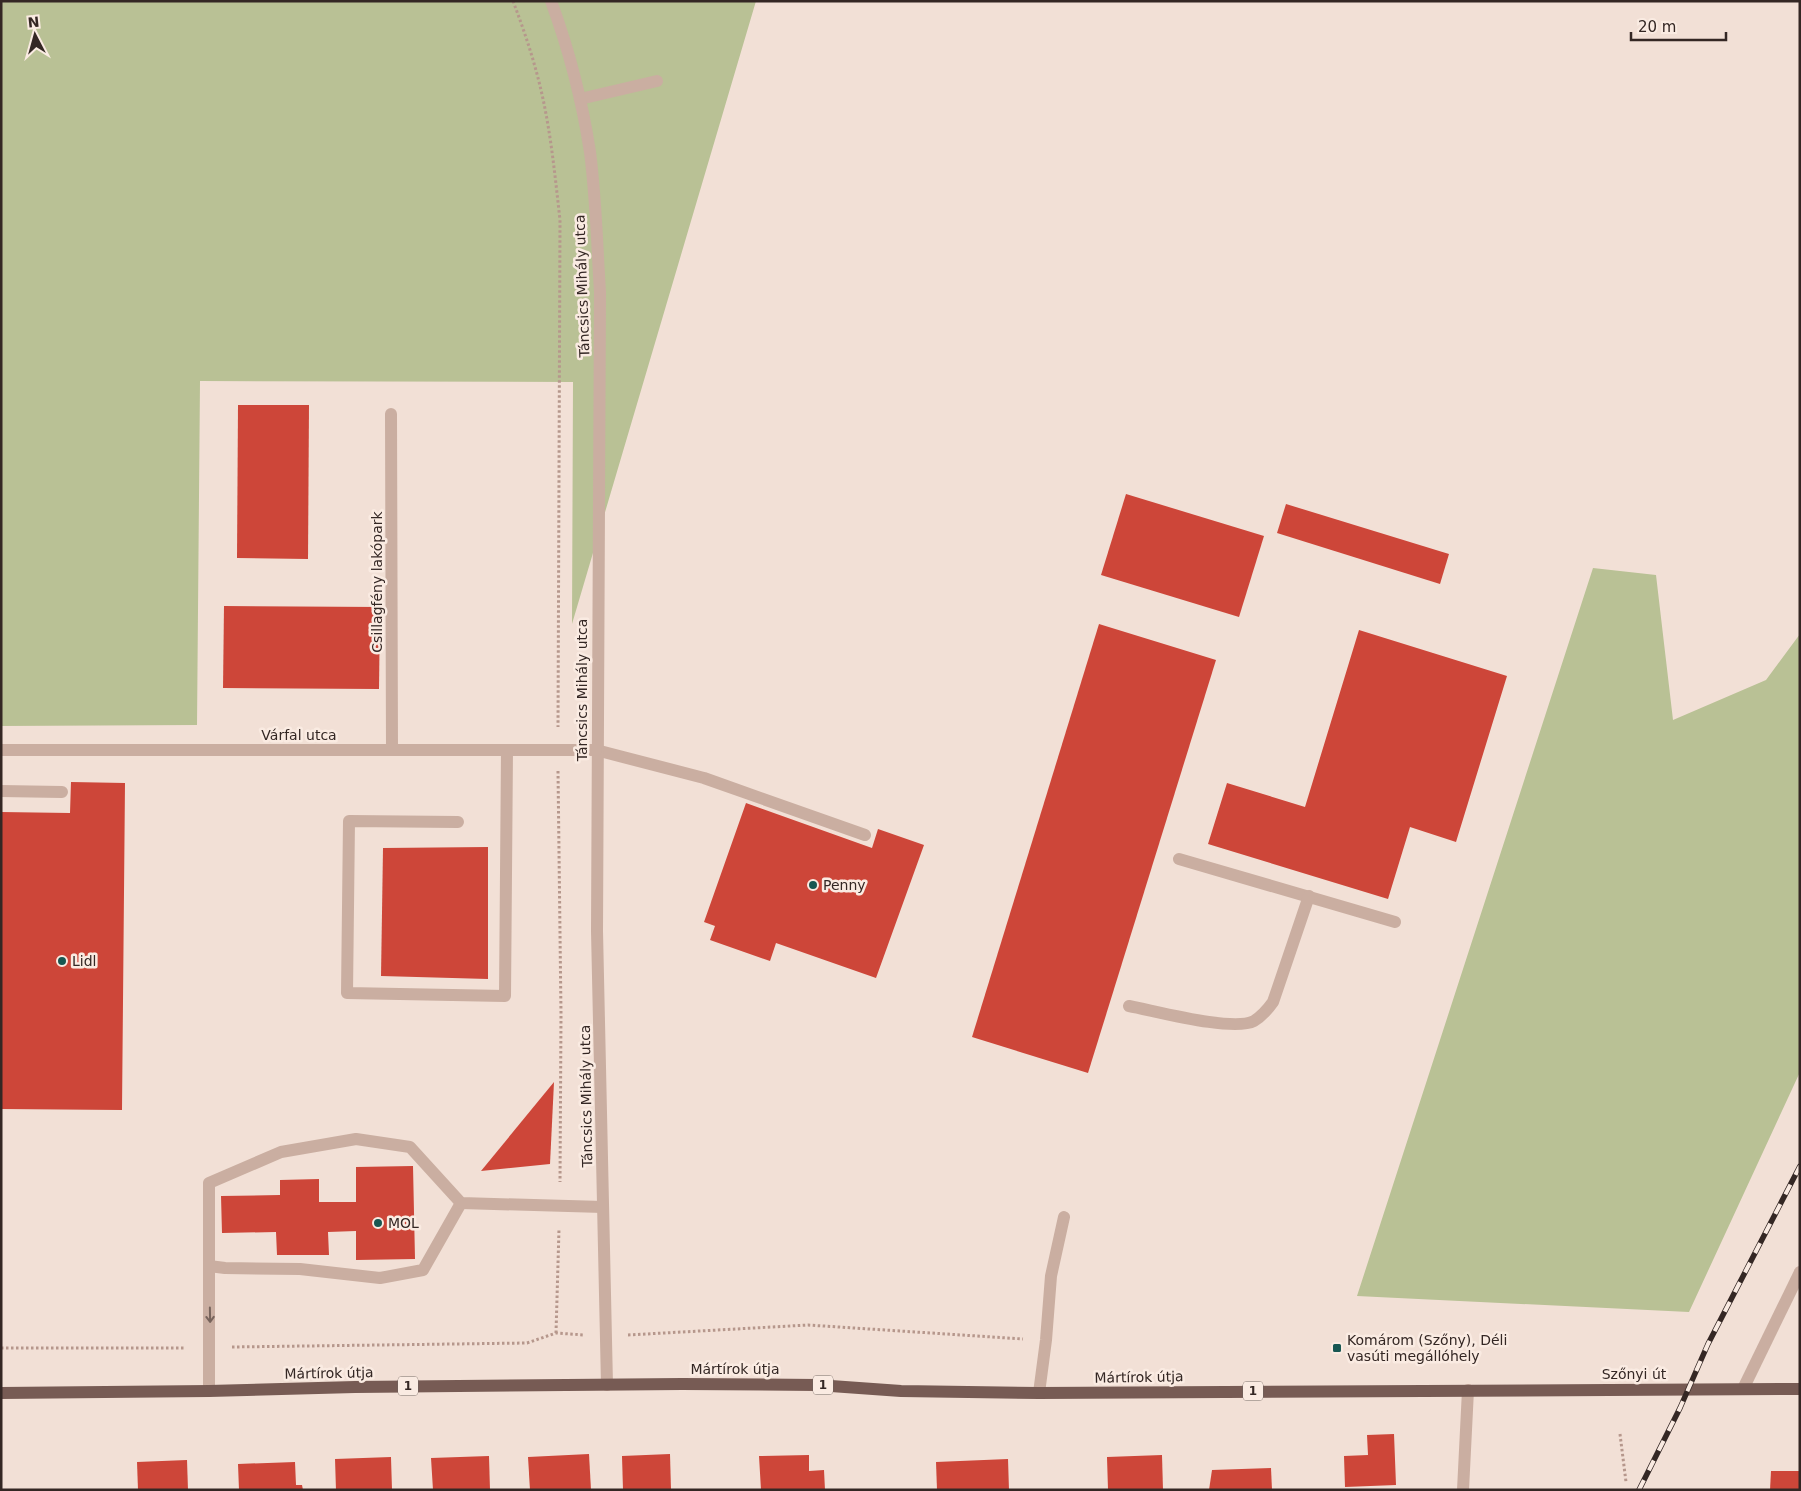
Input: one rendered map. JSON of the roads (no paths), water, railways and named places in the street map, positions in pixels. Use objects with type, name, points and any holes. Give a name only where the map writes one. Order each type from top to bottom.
[{"type":"main road","name":"Mártírok útja","points":[[1,1394],[209,1392],[355,1387],[606,1385],[817,1385],[901,1391],[1039,1393],[1468,1390]]},
{"type":"main road","name":"Szőnyi út","points":[[1468,1390],[1800,1389]]},
{"type":"street","name":"Táncsics Mihály utca","points":[[551,1],[570,59],[580,99],[590,161],[600,292],[596,931],[606,1385]]},
{"type":"street","points":[[580,99],[657,81]]},
{"type":"street","name":"Csillagfény lakópark","points":[[391,414],[392,750]]},
{"type":"street","name":"Várfal utca","points":[[1,750],[596,750],[704,778],[865,835]]},
{"type":"street","points":[[458,822],[349,821],[347,993],[505,996],[507,750]]},
{"type":"street","points":[[1,791],[62,792]]},
{"type":"street","points":[[1180,859],[1395,922]]},
{"type":"street","points":[[1130,1006],[1215,1023],[1239,1025],[1253,1021],[1265,1013],[1273,1002],[1309,896]]},
{"type":"street","points":[[209,1392],[209,1183],[282,1152],[356,1139],[410,1147],[461,1203],[602,1207]]},
{"type":"street","points":[[209,1266],[300,1269],[380,1278],[423,1270],[461,1203]]},
{"type":"street","points":[[1039,1393],[1046,1340],[1051,1276],[1064,1217]]},
{"type":"street","points":[[1742,1389],[1800,1272]]},
{"type":"street","points":[[1463,1490],[1468,1390]]},
{"type":"railway","points":[[1639,1490],[1680,1408],[1708,1344],[1800,1166]]},
{"type":"place","name":"Penny","points":[[813,885]]},
{"type":"place","name":"Lidl","points":[[62,961]]},
{"type":"place","name":"MOL","points":[[378,1223]]},
{"type":"place","name":"Komárom (Szőny), Déli vasúti megállóhely","points":[[1337,1348]]}]
